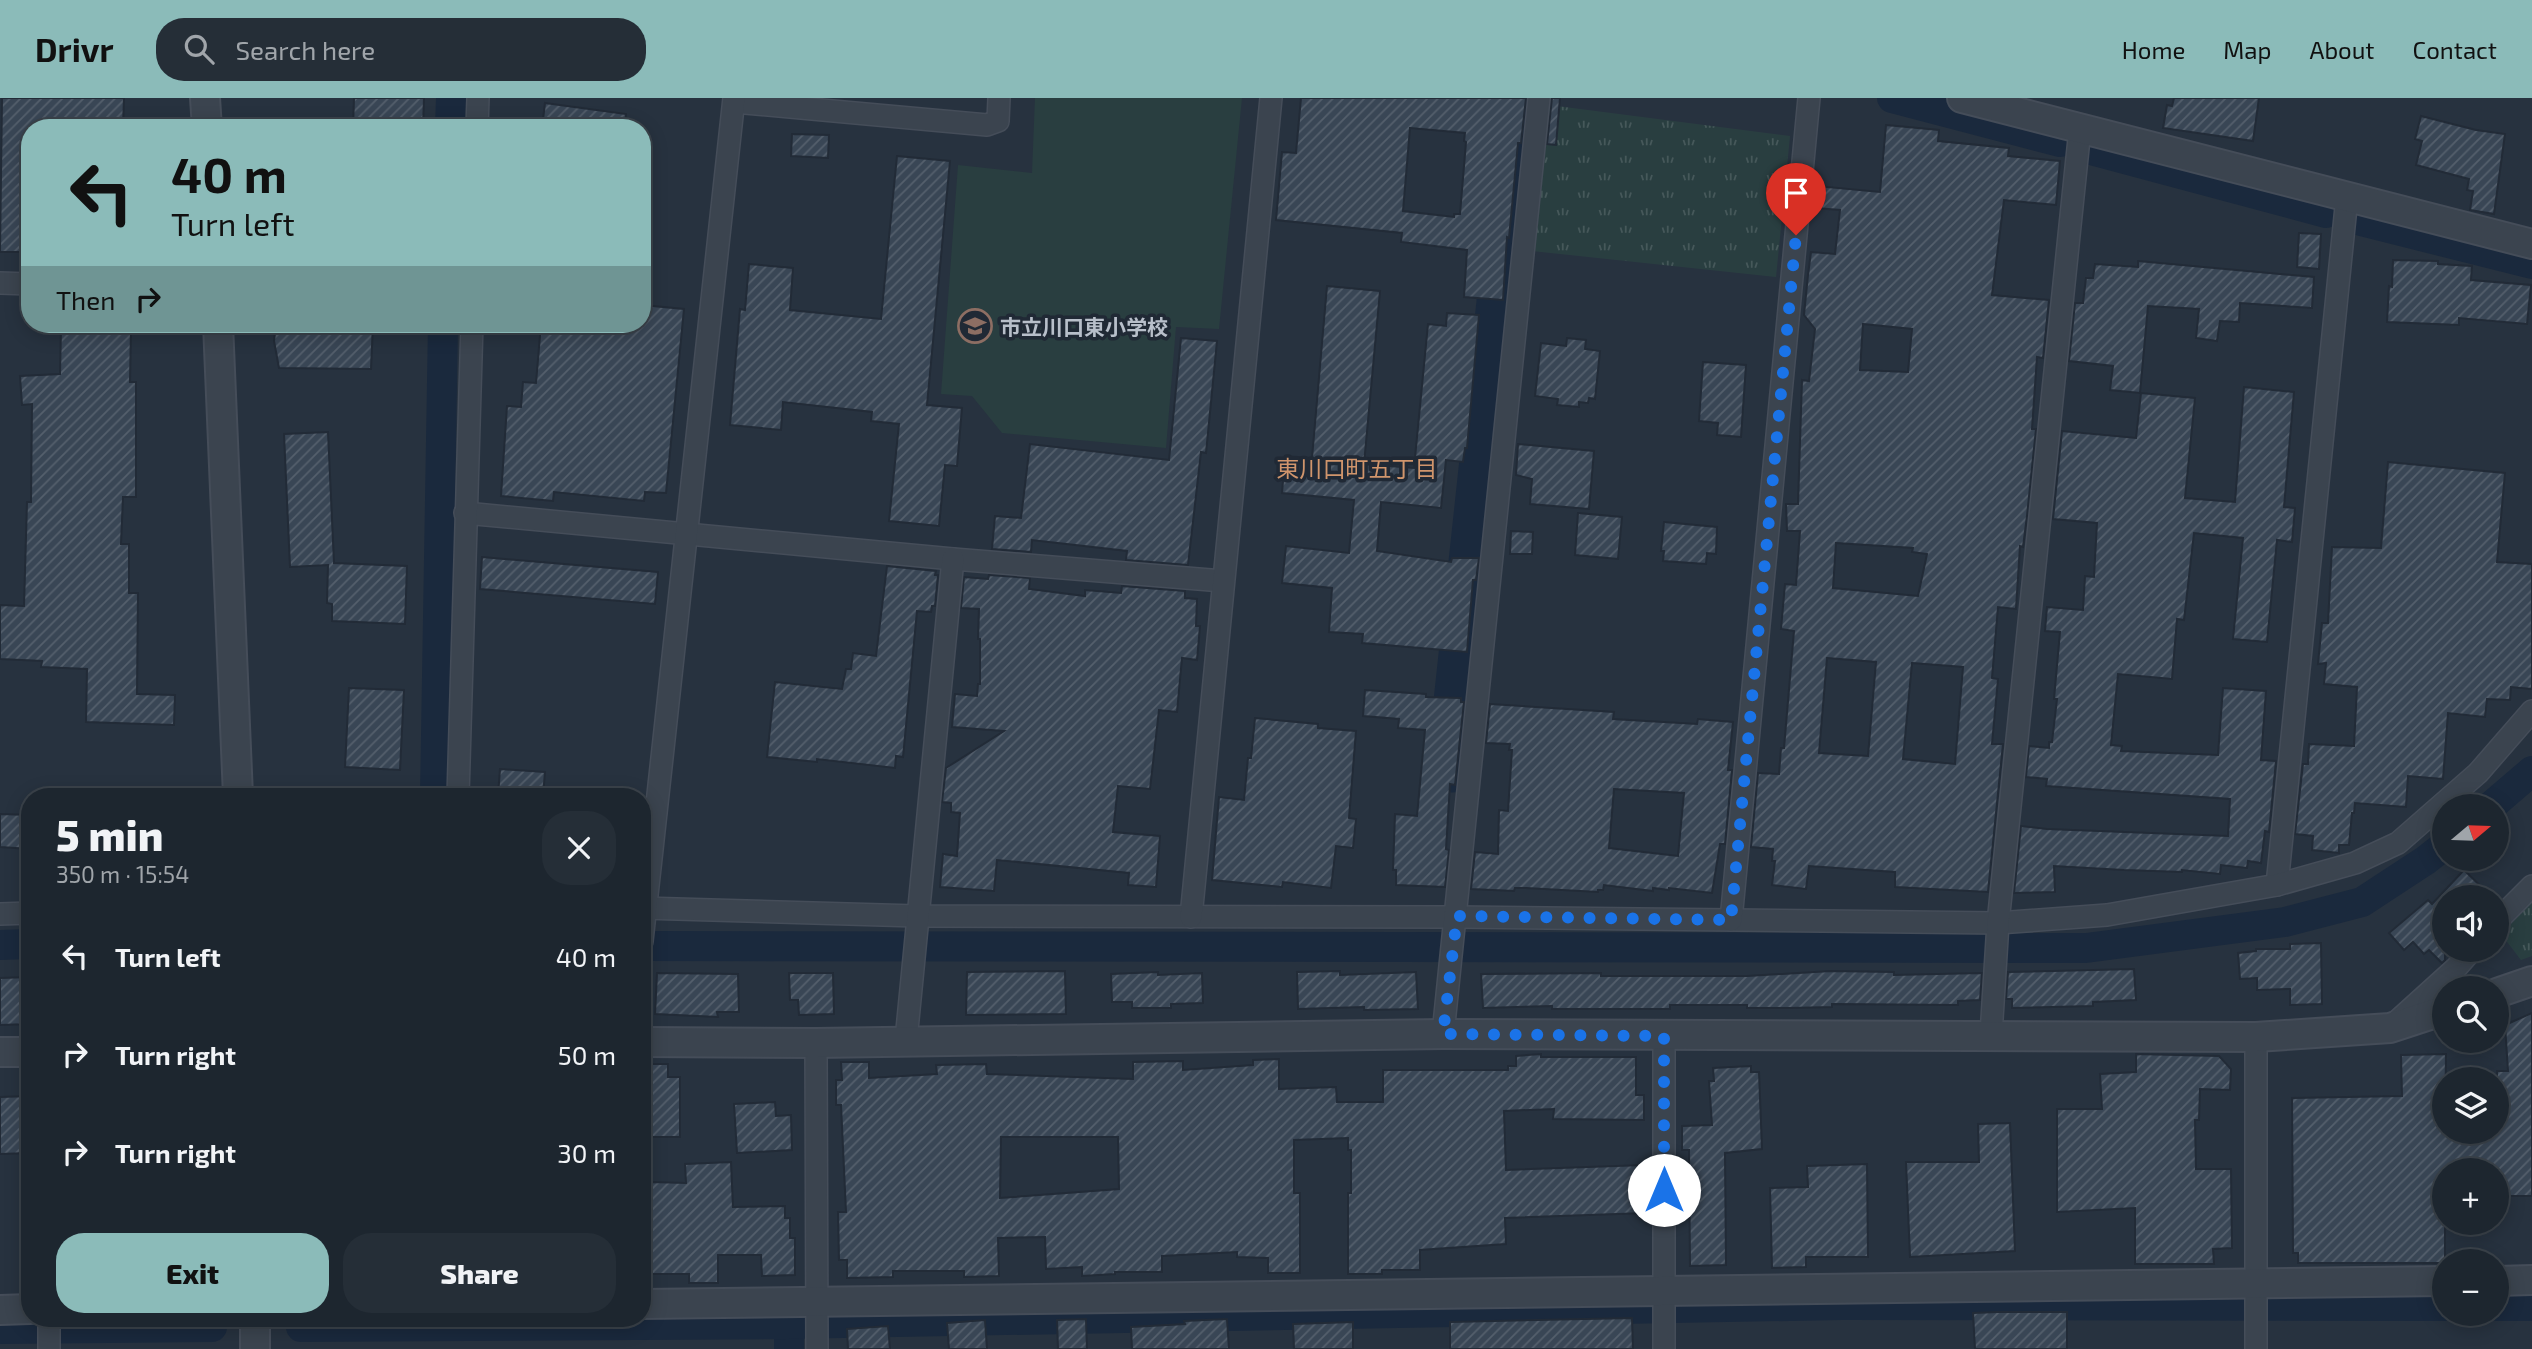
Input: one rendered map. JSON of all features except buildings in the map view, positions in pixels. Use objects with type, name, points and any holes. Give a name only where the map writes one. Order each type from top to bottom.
[{"type":"street","points":[[205,98],[206,119]]},
{"type":"street","points":[[477,119],[478,98]]},
{"type":"street","points":[[651,853],[734,100],[987,125],[998,121],[999,98]]},
{"type":"street","points":[[1191,917],[1271,98]]},
{"type":"street","points":[[1443,1034],[1539,98]]},
{"type":"street","points":[[1731,920],[1809,98]]},
{"type":"street","points":[[1962,98],[2532,244]]},
{"type":"street","points":[[1991,1035],[1998,923],[2080,129]]},
{"type":"street","points":[[2277,885],[2347,197]]},
{"type":"street","points":[[0,283],[21,284]]},
{"type":"street","points":[[218,333],[238,788]]},
{"type":"street","points":[[458,788],[472,333]]},
{"type":"street","points":[[465,513],[953,559],[1223,581]]},
{"type":"street","points":[[906,1040],[953,559]]},
{"type":"street","points":[[651,908],[917,916],[1457,916],[1998,923],[2107,915],[2277,885],[2355,863],[2398,843],[2478,773],[2532,711]]},
{"type":"street","points":[[2509,909],[2532,886]]},
{"type":"street","points":[[0,914],[21,913]]},
{"type":"street","points":[[2389,1028],[2461,962]]},
{"type":"street","points":[[2509,989],[2532,981]]},
{"type":"street","points":[[651,1042],[816,1043],[1443,1034],[2256,1037],[2389,1028],[2432,1014]]},
{"type":"street","points":[[1664,1036],[1664,1349]]},
{"type":"street","points":[[2256,1037],[2256,1349]]},
{"type":"street","points":[[816,1043],[817,1349]]},
{"type":"street","points":[[0,1052],[21,1052]]},
{"type":"street","points":[[2509,1280],[2532,1280]]},
{"type":"street","points":[[651,1304],[2432,1281]]},
{"type":"street","points":[[0,1310],[21,1309]]},
{"type":"street","points":[[49,1327],[49,1349]]},
{"type":"street","points":[[255,1327],[255,1349]]},
{"type":"green space","points":[[1035,98],[1242,98],[1219,329],[1176,327],[1166,448],[1002,433],[972,396],[941,394],[958,165],[1032,173]]},
{"type":"green space","points":[[1549,105],[1790,136],[1776,277],[1532,251]]},
{"type":"green space","points":[[2532,902],[2532,956],[2521,960],[2509,944],[2509,926]]},
{"type":"waterway","points":[[450,119],[451,98]]},
{"type":"waterway","points":[[1452,767],[1524,98]]},
{"type":"waterway","points":[[1892,98],[2060,142]]},
{"type":"waterway","points":[[2091,150],[2326,213]]},
{"type":"waterway","points":[[2357,220],[2532,264]]},
{"type":"waterway","points":[[435,788],[443,333]]},
{"type":"waterway","points":[[2505,794],[2532,771]]},
{"type":"waterway","points":[[651,946],[2086,948],[2285,922],[2362,902],[2432,855]]},
{"type":"waterway","points":[[0,945],[21,944]]},
{"type":"waterway","points":[[651,1325],[1842,1305],[2432,1306]]},
{"type":"waterway","points":[[2509,1306],[2532,1306]]},
{"type":"waterway","points":[[789,1324],[789,1349]]},
{"type":"waterway","points":[[0,1329],[212,1327]]},
{"type":"place","name":"市立川口東小学校","points":[[975,326]]},
{"type":"district","name":"東川口町五丁目","points":[[1357,468]]},
{"type":"route","points":[[1664,1190],[1664,1036],[1443,1034],[1457,916],[1731,920],[1796,235]]}]
